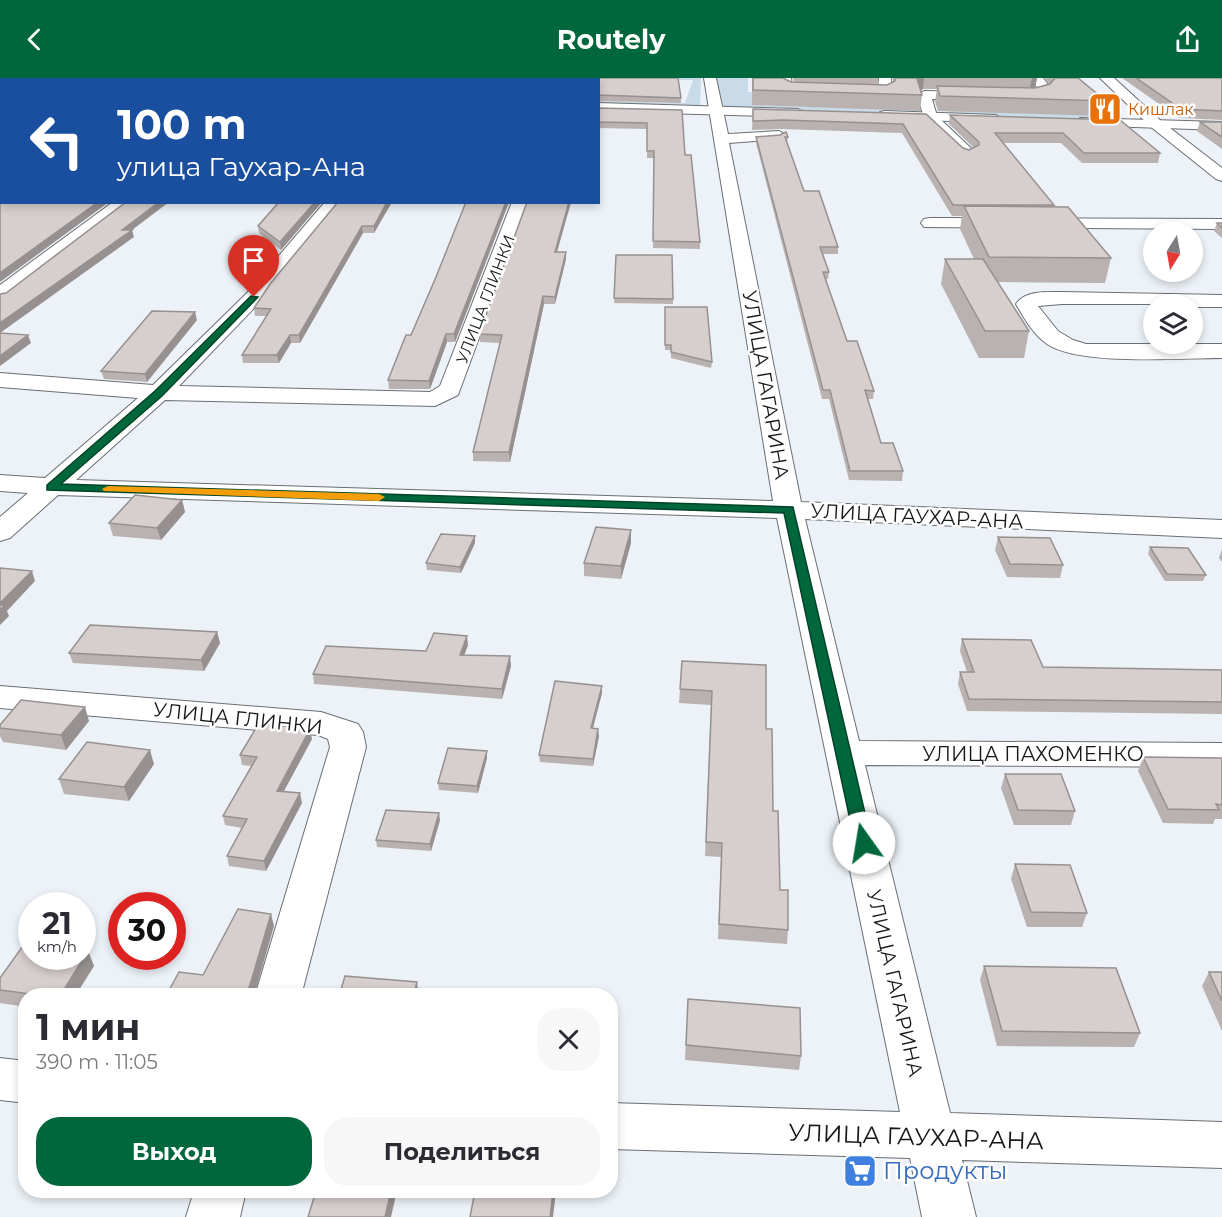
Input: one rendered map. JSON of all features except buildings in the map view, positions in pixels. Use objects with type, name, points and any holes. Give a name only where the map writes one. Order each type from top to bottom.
[{"type":"street","name":"УЛИЦА ГАГАРИНА","points":[[710,78],[789,510],[949,1217]]},
{"type":"street","points":[[784,78],[786,90],[790,91],[890,94],[885,78]]},
{"type":"street","points":[[968,153],[930,117],[919,95],[1031,97],[1045,90],[1037,78]]},
{"type":"street","points":[[1106,78],[1156,124],[1222,176]]},
{"type":"street","points":[[600,107],[779,135]]},
{"type":"street","points":[[719,124],[811,113]]},
{"type":"street","points":[[871,115],[1013,120]]},
{"type":"street","points":[[1061,121],[1222,126]]},
{"type":"street","points":[[0,295],[122,204]]},
{"type":"street","points":[[0,532],[159,393],[254,297],[333,204]]},
{"type":"street","name":"УЛИЦА ГЛИНКИ","points":[[0,380],[159,393],[435,399],[450,390],[520,204]]},
{"type":"street","points":[[930,222],[1222,224]]},
{"type":"street","points":[[1222,301],[1062,298],[1037,299],[1026,304],[1054,341],[1071,348],[1086,351],[1222,351]]},
{"type":"street","name":"УЛИЦА ГАУХАР-АНА","points":[[0,483],[51,487],[789,510],[1222,529]]},
{"type":"street","name":"УЛИЦА ГЛИНКИ","points":[[0,697],[321,724],[345,732],[348,747],[280,988]]},
{"type":"street","name":"УЛИЦА ПАХОМЕНКО","points":[[843,753],[1222,755]]},
{"type":"street","points":[[0,1079],[18,1081]]},
{"type":"street","name":"УЛИЦА ГАУХАР-АНА","points":[[618,1126],[931,1138],[1222,1145]]},
{"type":"street","points":[[213,1217],[218,1198]]},
{"type":"shaded area","points":[[662,78],[701,78],[700,106],[600,104],[600,101],[685,103],[693,80],[662,80]]},
{"type":"shaded area","points":[[714,78],[748,78],[748,92],[928,92],[939,116],[720,109]]},
{"type":"shaded area","points":[[948,109],[1077,113],[1109,119],[1142,119],[1146,123],[950,116]]},
{"type":"slow traffic","points":[[108,489],[379,497]]},
{"type":"place","name":"Кишлак","points":[[1105,109]]},
{"type":"place","name":"Продукты","points":[[860,1171]]},
{"type":"route","points":[[254,297],[159,393],[51,487],[789,510],[864,843]]}]
